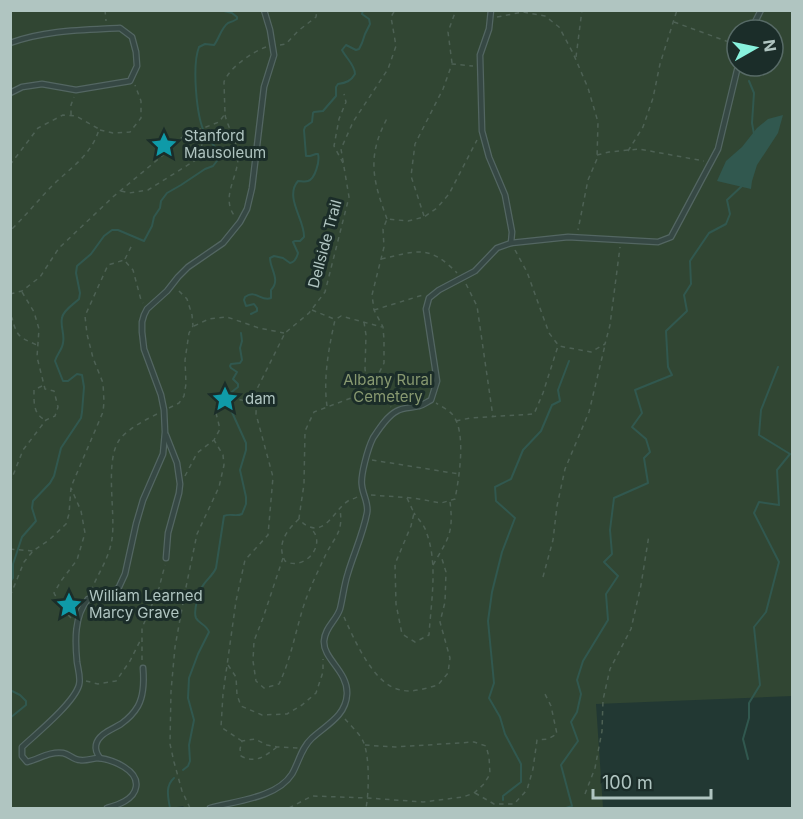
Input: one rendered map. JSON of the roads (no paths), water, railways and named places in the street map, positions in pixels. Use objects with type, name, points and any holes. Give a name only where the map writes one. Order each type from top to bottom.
[{"type":"lane","points":[[107,808],[128,799],[134,793],[137,785],[133,775],[125,768],[100,758],[79,760],[64,753],[50,753],[27,762],[22,756],[22,747],[47,725],[76,693],[80,683],[76,645],[77,624],[81,609],[92,597],[110,596],[116,591],[124,574],[143,500],[163,453],[164,410],[143,341],[142,322],[147,309],[188,267],[223,243],[247,209],[252,188],[264,87],[274,55],[264,10]]},
{"type":"lane","points":[[491,10],[489,29],[480,55],[482,131],[489,157],[505,195],[512,232],[511,243]]},
{"type":"lane","points":[[10,43],[27,36],[46,33],[120,28],[132,37],[137,66],[130,81],[76,90],[42,84],[22,87],[10,93]]},
{"type":"lane","points":[[210,808],[252,799],[280,785],[291,775],[304,748],[312,738],[339,715],[346,699],[346,687],[341,673],[325,650],[325,634],[340,608],[347,576],[363,532],[368,509],[361,485],[372,440],[386,420],[397,410],[420,406],[431,400],[437,381],[426,309],[429,298],[439,290],[475,272],[497,248],[511,243],[568,237],[658,242],[671,237],[718,149],[735,78]]},
{"type":"lane","points":[[165,432],[177,463],[180,483],[169,525],[166,558]]},
{"type":"lane","points":[[100,758],[96,749],[98,740],[128,718],[140,702],[143,691],[142,668]]},
{"type":"waterway","points":[[10,582],[13,578],[13,564],[22,537],[36,521],[32,508],[33,501],[50,483],[61,448],[81,418],[84,387],[82,375],[77,374],[68,381],[63,381],[55,361],[63,343],[63,315],[79,299],[77,266],[112,230],[118,230],[144,241],[160,208],[161,201],[167,193],[213,166],[220,157],[202,126],[195,78],[199,47],[205,44],[214,45],[226,25],[237,19],[232,13],[220,10]]},
{"type":"waterway","points":[[251,314],[257,311],[257,308],[254,304],[246,306],[245,297],[252,294],[267,299],[271,298],[275,278],[270,258],[274,256],[283,258],[290,263],[297,256],[293,242],[300,241],[304,237],[302,223],[294,201],[294,187],[298,181],[311,180],[318,161],[318,154],[306,156],[304,130],[312,122],[313,113],[323,111],[336,96],[338,84],[348,81],[355,74],[342,50],[346,45],[356,50],[359,49],[370,24],[369,19],[362,14],[363,10]]},
{"type":"waterway","points":[[749,81],[754,93],[752,123],[754,134]]},
{"type":"waterway","points":[[566,808],[572,806],[561,765],[578,741],[571,722],[577,712],[581,694],[577,680],[583,661],[608,620],[606,594],[618,576],[604,562],[612,554],[610,530],[614,498],[648,483],[644,458],[650,452],[646,439],[632,427],[642,413],[635,390],[672,375],[668,367],[666,331],[687,311],[684,295],[691,284],[690,261],[709,233],[726,224],[730,214],[727,200],[743,185]]},
{"type":"waterway","points":[[183,770],[190,761],[189,745],[194,720],[188,698],[189,678],[209,632],[196,618],[197,601],[202,587],[216,568],[224,516],[242,514],[246,504],[240,470],[246,443],[226,399],[238,387],[233,379],[237,372],[230,366],[242,360],[241,333]]},
{"type":"waterway","points":[[503,800],[503,796],[521,782],[521,764],[489,698],[494,683],[488,621],[492,592],[502,552],[515,518],[496,501],[495,487],[511,479],[523,450],[541,431],[552,405],[560,401],[558,390],[569,361]]},
{"type":"waterway","points":[[748,759],[743,739],[749,718],[749,703],[760,685],[754,627],[766,612],[779,562],[754,513],[759,502],[779,505],[777,470],[790,454],[759,435],[761,410],[778,367]]},
{"type":"waterway","points":[[10,690],[26,701],[26,705],[10,718]]},
{"type":"waterway","points":[[170,808],[168,788],[174,778]]},
{"type":"place","name":"Stanford Mausoleum","points":[[164,145]]},
{"type":"place","name":"dam","points":[[225,399]]},
{"type":"place","name":"William Learned Marcy Grave","points":[[69,605]]},
{"type":"park label","name":"Albany Rural Cemetery","points":[[388,388]]}]
